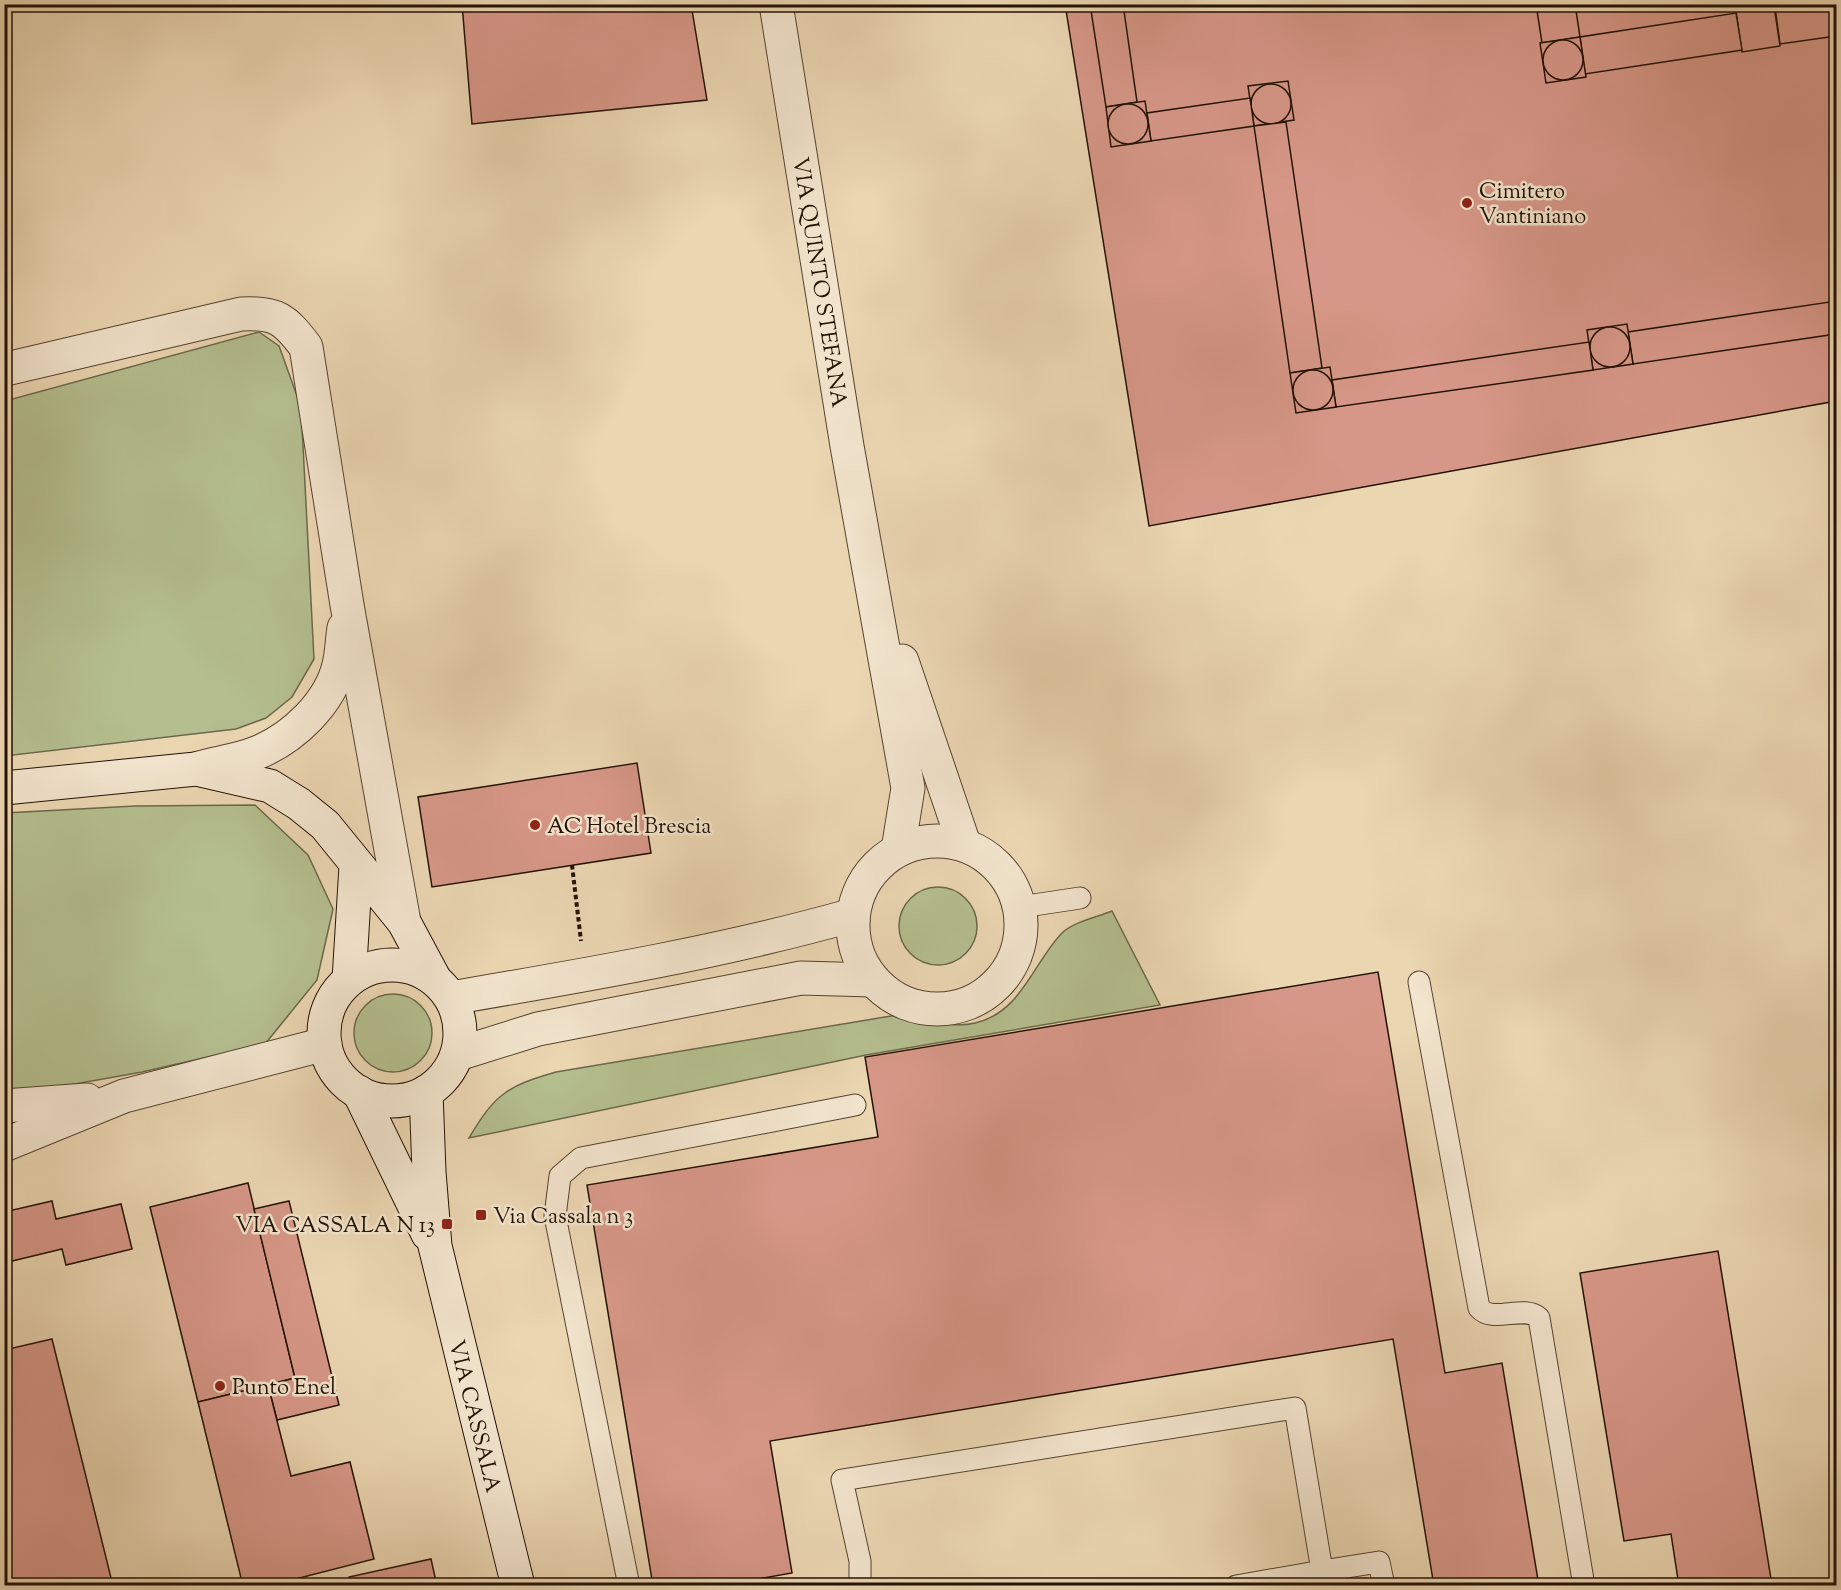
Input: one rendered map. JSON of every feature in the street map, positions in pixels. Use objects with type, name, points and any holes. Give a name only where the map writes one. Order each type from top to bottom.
[{"type":"street","name":"VIA QUINTO STEFANA","points":[[776,4],[845,434],[908,788],[898,849]]},
{"type":"street","points":[[6,369],[241,314],[268,313],[291,326],[306,347],[347,605],[404,922]]},
{"type":"street","name":"VIA QUINTO STEFANA","points":[[868,559],[964,844]]},
{"type":"street","points":[[4,788],[196,769],[259,752],[290,733],[311,715],[325,695],[339,667],[347,605]]},
{"type":"street","points":[[196,769],[270,786],[299,804],[325,825],[356,866],[404,922],[442,988],[709,951],[853,915]]},
{"type":"street","points":[[931,840],[964,844],[984,854],[1001,868],[1013,887],[1020,907],[1022,935],[1014,962],[998,984],[975,1001],[948,1009],[920,1008],[895,998],[873,980],[856,949],[853,915],[861,889],[877,866],[898,849],[931,840]]},
{"type":"street","points":[[349,980],[356,866]]},
{"type":"street","name":"VIA CASSALA","points":[[359,1092],[381,1100],[404,1100],[426,1092],[446,1076],[458,1053],[460,1025],[442,988],[413,968],[391,964],[369,969],[349,980],[334,998],[326,1020],[325,1044],[337,1072],[359,1092],[435,1246]]},
{"type":"street","points":[[458,1053],[538,1029],[801,978],[873,980]]},
{"type":"street","points":[[4,1145],[124,1096],[325,1044]]},
{"type":"street","name":"VIA CASSALA","points":[[426,1092],[435,1246],[518,1586]]},
{"type":"street","points":[[4,1106],[124,1096]]},
{"type":"lane","points":[[1020,907],[1080,898]]},
{"type":"lane","points":[[1419,982],[1479,1308],[1487,1314],[1532,1314],[1536,1315],[1541,1323],[1584,1586]]},
{"type":"lane","points":[[629,1586],[555,1216],[560,1176],[581,1158],[855,1105]]},
{"type":"lane","points":[[860,1586],[860,1561],[842,1480],[1295,1408],[1322,1571]]},
{"type":"lane","points":[[1236,1586],[1379,1562],[1384,1586]]},
{"type":"path","points":[[572,866],[581,942]]},
{"type":"green space","points":[[259,332],[279,346],[301,407],[314,659],[292,697],[266,718],[236,729],[5,756],[5,401]]},
{"type":"green space","points":[[255,805],[308,855],[333,909],[317,980],[265,1044],[142,1072],[19,1094],[5,1092],[5,813],[135,806]]},
{"type":"green space","points":[[930,887],[946,887],[960,893],[971,904],[977,918],[977,934],[971,948],[960,959],[946,965],[930,965],[916,959],[905,948],[899,934],[899,918],[905,904],[916,893]]},
{"type":"green space","points":[[1112,911],[1160,1005],[866,1055],[469,1138],[487,1111],[504,1094],[525,1082],[556,1072],[896,1015],[908,1015],[958,1025],[975,1023],[1004,1009],[1015,998],[1062,933],[1079,923]]},
{"type":"green space","points":[[393,994],[408,997],[421,1005],[429,1018],[432,1033],[429,1048],[421,1061],[408,1069],[393,1072],[378,1069],[365,1061],[357,1048],[354,1033],[357,1018],[365,1005],[378,997]]},
{"type":"building","points":[[462,4],[691,4],[707,100],[472,124]]},
{"type":"building","name":"Cimitero Vantiniano","points":[[1065,4],[1836,4],[1836,401],[1149,526]]},
{"type":"building","points":[[1090,4],[1123,4],[1137,102],[1106,107]]},
{"type":"building","points":[[1536,4],[1575,4],[1580,37],[1542,43]]},
{"type":"building","points":[[1793,4],[1836,4],[1836,36],[1780,44],[1775,7]]},
{"type":"building","points":[[1774,6],[1780,46],[1742,52],[1736,11]]},
{"type":"building","points":[[1736,13],[1742,50],[1585,74],[1580,37]]},
{"type":"building","points":[[1580,37],[1586,77],[1546,83],[1540,43]]},
{"type":"building","points":[[1563,40],[1577,46],[1583,60],[1577,74],[1563,80],[1549,74],[1543,60],[1549,46]]},
{"type":"building","points":[[1288,81],[1294,120],[1254,126],[1248,86]]},
{"type":"building","points":[[1271,84],[1285,90],[1291,104],[1285,118],[1271,124],[1257,118],[1251,104],[1257,90]]},
{"type":"building","points":[[1250,98],[1254,126],[1151,141],[1147,113]]},
{"type":"building","points":[[1145,101],[1151,141],[1111,147],[1106,107]]},
{"type":"building","points":[[1128,104],[1142,110],[1148,124],[1142,138],[1128,144],[1114,138],[1108,124],[1114,110]]},
{"type":"building","points":[[1286,122],[1322,368],[1290,373],[1254,126]]},
{"type":"building","points":[[1836,301],[1836,334],[1633,364],[1628,332]]},
{"type":"building","points":[[1627,324],[1633,364],[1593,370],[1587,330]]},
{"type":"building","points":[[1610,327],[1624,333],[1630,347],[1624,361],[1610,367],[1596,361],[1590,347],[1596,333]]},
{"type":"building","points":[[1589,342],[1593,370],[1336,407],[1332,380]]},
{"type":"building","points":[[1330,367],[1336,407],[1296,413],[1290,373]]},
{"type":"building","points":[[1313,370],[1327,376],[1333,390],[1327,404],[1313,410],[1299,404],[1293,390],[1299,376]]},
{"type":"building","name":"AC Hotel Brescia","points":[[637,763],[651,853],[432,887],[418,797]]},
{"type":"building","points":[[1378,972],[1445,1373],[1502,1363],[1539,1586],[1434,1586],[1393,1339],[770,1441],[792,1573],[719,1586],[653,1586],[587,1185],[878,1137],[865,1057]]},
{"type":"building","points":[[248,1183],[295,1378],[198,1402],[150,1207]]},
{"type":"building","points":[[52,1201],[56,1219],[121,1204],[132,1249],[66,1265],[62,1249],[4,1263],[4,1212]]},
{"type":"building","points":[[289,1201],[339,1405],[277,1420],[268,1385],[295,1378],[254,1209]]},
{"type":"building","points":[[1718,1251],[1771,1579],[1768,1586],[1679,1586],[1671,1534],[1624,1541],[1580,1273]]},
{"type":"building","points":[[52,1339],[113,1586],[4,1586],[4,1350]]},
{"type":"building","points":[[268,1385],[291,1476],[350,1462],[374,1559],[268,1586],[243,1586],[198,1402]]},
{"type":"building","points":[[431,1559],[437,1586],[351,1586],[349,1577]]},
{"type":"place","name":"Cimitero Vantiniano","points":[[1467,203]]},
{"type":"place","name":"AC Hotel Brescia","points":[[535,825]]},
{"type":"place","name":"Via Cassala n 3","points":[[481,1215]]},
{"type":"place","name":"VIA CASSALA N 13","points":[[447,1224]]},
{"type":"place","name":"Punto Enel","points":[[220,1386]]}]
